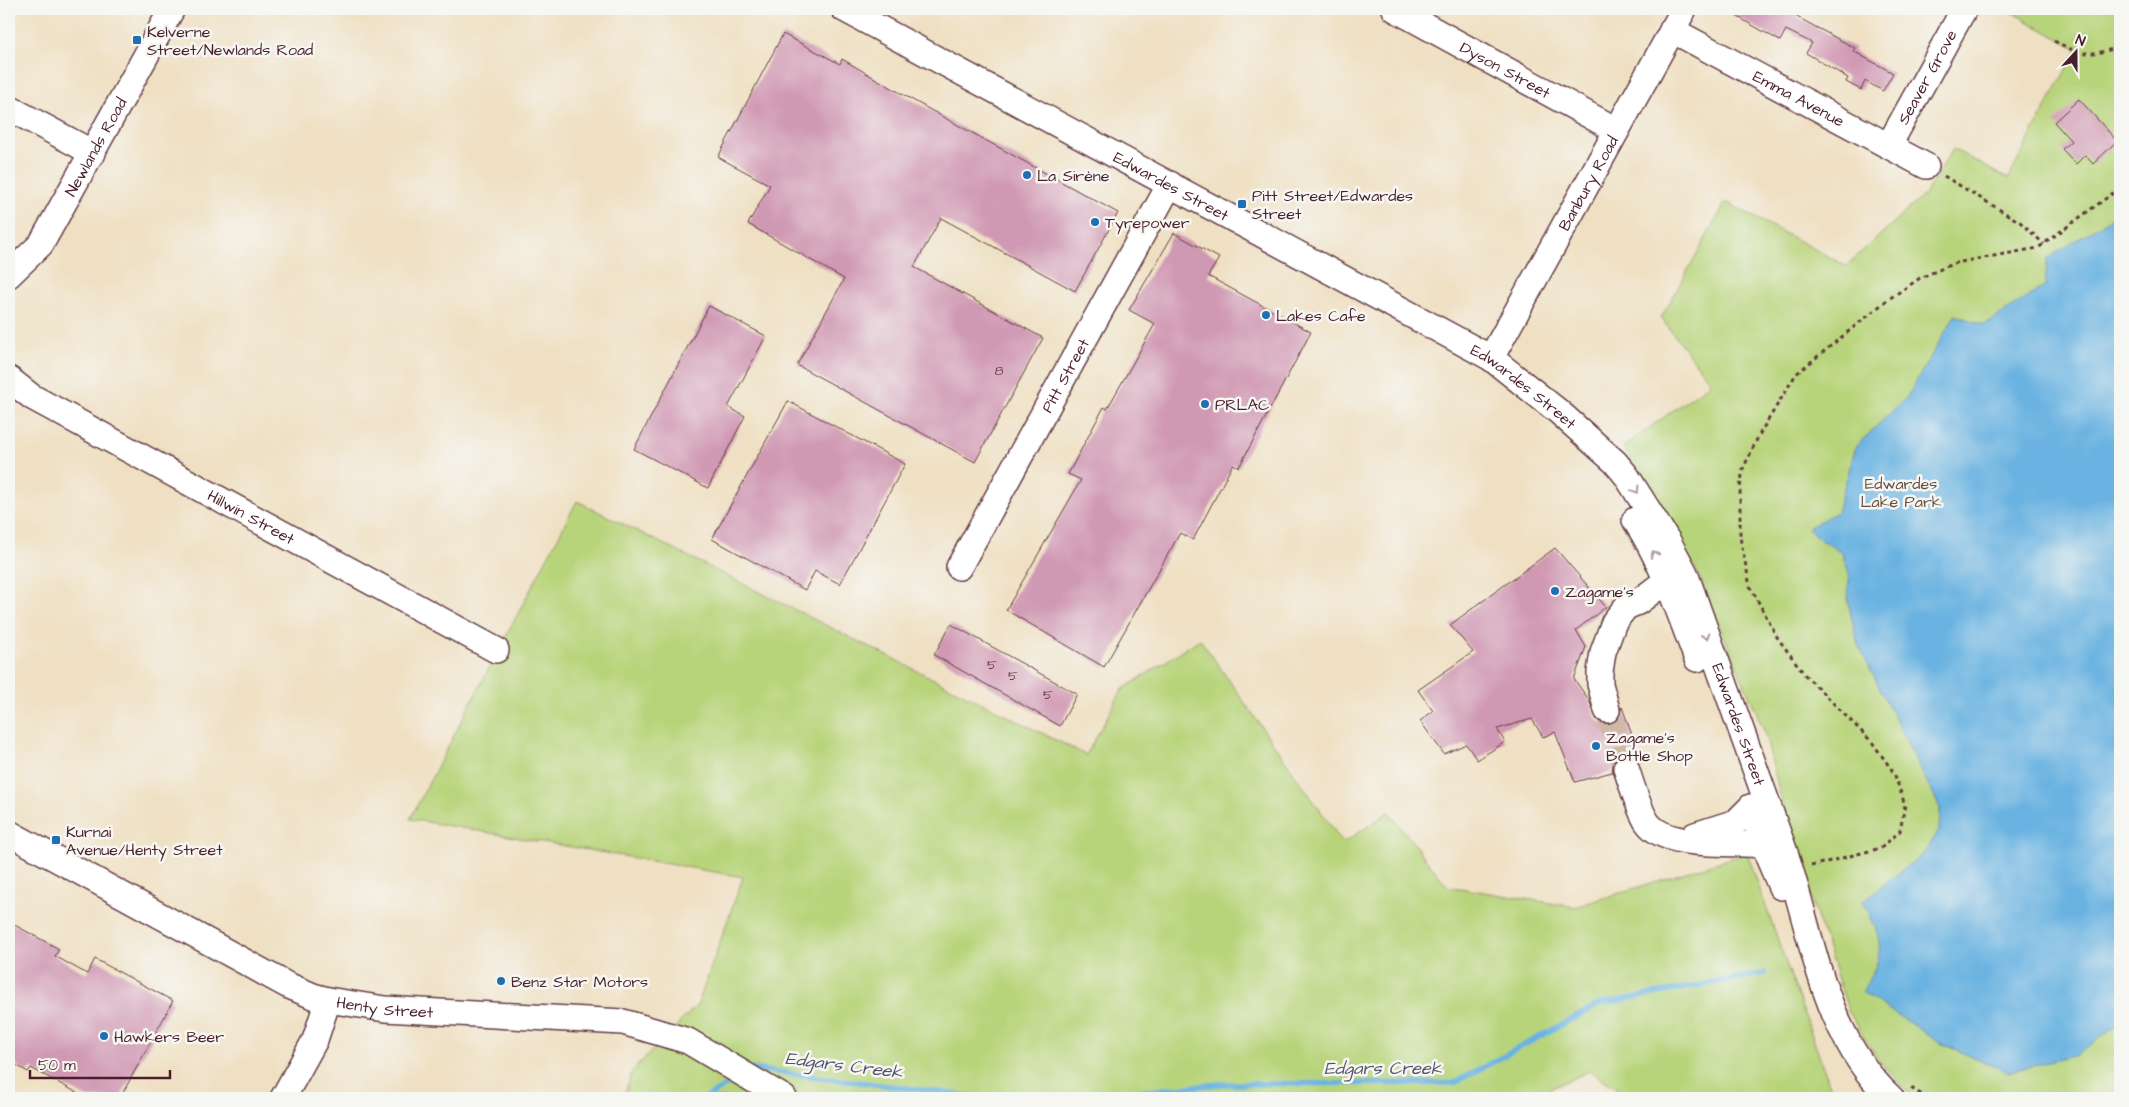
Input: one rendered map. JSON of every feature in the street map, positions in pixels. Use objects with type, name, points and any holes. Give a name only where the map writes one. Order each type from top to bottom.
[{"type":"street","name":"Newlands Road","points":[[9,275],[41,244],[172,9]]},
{"type":"street","name":"Edwardes Street","points":[[844,9],[1491,358],[1559,412],[1591,442],[1607,476],[1677,581],[1763,811],[1794,883],[1826,995],[1854,1053],[1899,1092]]},
{"type":"street","name":"Dyson Street","points":[[1395,9],[1616,130]]},
{"type":"street","name":"Seaver Grove","points":[[1889,145],[1964,9]]},
{"type":"street","name":"Banbury Road","points":[[1491,358],[1678,19]]},
{"type":"street","name":"Emma Avenue","points":[[1678,19],[1926,166]]},
{"type":"street","points":[[9,108],[93,153]]},
{"type":"street","name":"Pitt Street","points":[[959,567],[1170,184]]},
{"type":"street","name":"Hillwin Street","points":[[9,379],[32,397],[496,650]]},
{"type":"street","points":[[1607,710],[1600,684],[1603,652],[1614,622],[1626,607],[1677,581]]},
{"type":"street","points":[[1626,768],[1647,822],[1655,830],[1674,840],[1763,845]]},
{"type":"street","points":[[1674,840],[1708,832],[1763,811]]},
{"type":"street","name":"Edwardes Street","points":[[1763,811],[1763,845],[1819,974]]},
{"type":"street","name":"Henty Street","points":[[9,833],[287,985],[313,996],[385,1009],[623,1022],[688,1041],[784,1098]]},
{"type":"street","points":[[284,1098],[315,1040],[328,1000]]},
{"type":"path","points":[[2054,41],[2078,54],[2100,53],[2120,47]]},
{"type":"path","points":[[1926,166],[2020,222],[2044,244]]},
{"type":"path","points":[[1814,875],[1812,866],[1881,848],[1900,831],[1905,805],[1894,773],[1872,742],[1805,674],[1777,637],[1750,586],[1740,537],[1740,488],[1743,469],[1759,435],[1796,374],[1886,301],[1920,278],[1955,263],[2038,248],[2120,188]]},
{"type":"path","points":[[2111,1098],[2120,1091]]},
{"type":"path","points":[[1899,1092],[1927,1098]]},
{"type":"green space","name":"Edwardes Lake Park","points":[[2006,9],[2120,9],[2120,1098],[1913,1098],[1876,1057],[1849,1012],[1792,842],[1764,730],[1696,570],[1623,447],[1711,383],[1661,318],[1726,202],[1846,266],[1925,194],[1953,149],[2008,179],[2077,49]]},
{"type":"green space","points":[[577,501],[1086,755],[1122,690],[1200,639],[1343,843],[1389,812],[1447,886],[1575,907],[1747,853],[1831,1089],[1811,1098],[1632,1098],[1590,1071],[1528,1098],[838,1098],[828,1093],[825,1098],[623,1098],[633,1070],[698,1004],[743,877],[410,819]]},
{"type":"water","points":[[2120,212],[2120,1023],[2077,1055],[2008,1072],[1940,1043],[1862,992],[1876,966],[1879,956],[1878,937],[1863,901],[1925,852],[1939,831],[1940,808],[1858,645],[1848,602],[1849,573],[1841,551],[1820,540],[1808,528],[1837,512],[1856,446],[1907,397],[1955,315],[1984,325],[2045,286],[2047,259]]},
{"type":"building","points":[[1724,9],[1782,9],[1855,48],[1853,51],[1893,73],[1883,91],[1865,81],[1861,90],[1846,82],[1848,78],[1806,53],[1812,43],[1786,30],[1780,41]]},
{"type":"building","points":[[783,34],[840,64],[842,59],[1118,213],[1075,291],[941,218],[914,267],[1043,338],[975,462],[797,365],[844,279],[748,224],[770,185],[718,157]]},
{"type":"building","points":[[2079,99],[2117,141],[2093,164],[2085,155],[2076,164],[2062,149],[2071,141],[2054,122]]},
{"type":"building","points":[[1174,233],[1219,258],[1208,276],[1311,332],[1239,467],[1233,464],[1193,540],[1180,533],[1104,667],[1006,610],[1081,480],[1068,474],[1104,407],[1107,409],[1155,324],[1129,310]]},
{"type":"building","points":[[709,306],[766,336],[728,407],[745,416],[708,488],[634,449]]},
{"type":"building","points":[[788,401],[905,464],[840,584],[815,571],[805,590],[712,539]]},
{"type":"building","points":[[1555,548],[1606,607],[1576,630],[1586,647],[1574,679],[1589,700],[1597,720],[1604,724],[1611,724],[1617,720],[1622,707],[1642,763],[1629,754],[1622,754],[1615,759],[1612,772],[1575,782],[1555,732],[1543,737],[1532,719],[1497,729],[1505,742],[1477,760],[1466,744],[1444,754],[1420,721],[1433,711],[1418,690],[1473,652],[1450,625]]},
{"type":"building","points":[[951,624],[1077,694],[1060,726],[934,655]]},
{"type":"building","name":"Hawkers Beer","points":[[9,922],[59,949],[55,956],[87,974],[95,959],[173,1001],[120,1098],[87,1098],[31,1068],[28,1072],[9,1061]]},
{"type":"waterway","name":"Edgars Creek","points":[[1068,1098],[1219,1084],[1454,1083],[1600,1004],[1765,973]]},
{"type":"waterway","name":"Edgars Creek","points":[[753,1069],[986,1098]]},
{"type":"waterway","name":"Edgars Creek","points":[[706,1098],[738,1078]]},
{"type":"tunnel","points":[[1607,710],[1626,768]]},
{"type":"place","name":"Kelverne Street/Newlands Road","points":[[137,40]]},
{"type":"place","name":"La Sirène","points":[[1027,175]]},
{"type":"place","name":"Pitt Street/Edwardes Street","points":[[1242,204]]},
{"type":"place","name":"Tyrepower","points":[[1095,222]]},
{"type":"place","name":"Lakes Cafe","points":[[1266,315]]},
{"type":"place","name":"PRLAC","points":[[1205,404]]},
{"type":"place","name":"Zagame's","points":[[1555,591]]},
{"type":"place","name":"Zagame's Bottle Shop","points":[[1596,746]]},
{"type":"place","name":"Kurnai Avenue/Henty Street","points":[[56,840]]},
{"type":"place","name":"Benz Star Motors","points":[[501,981]]},
{"type":"place","name":"Hawkers Beer","points":[[104,1036]]}]
